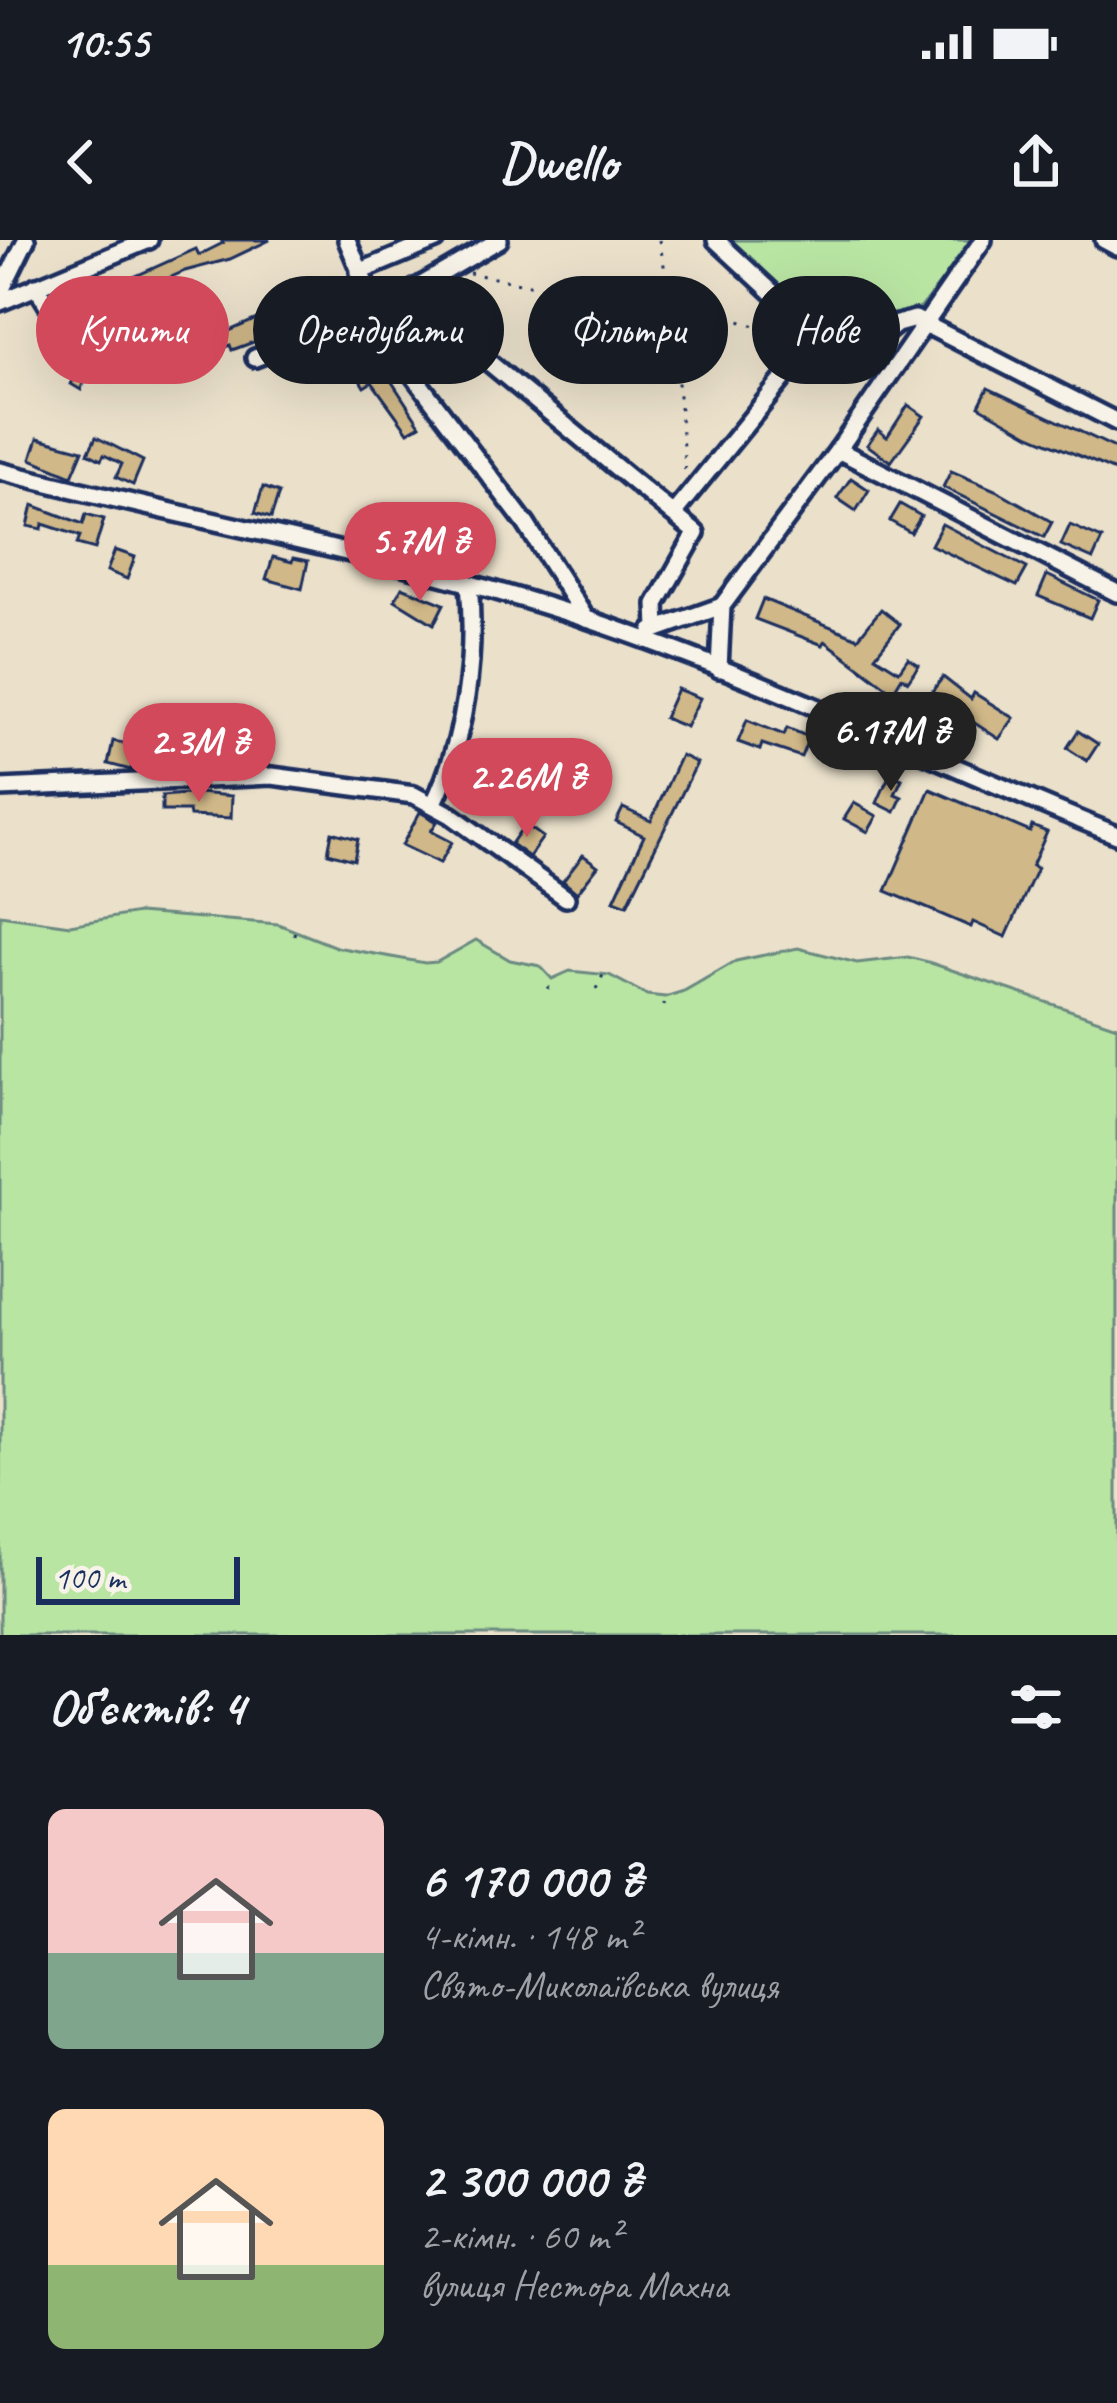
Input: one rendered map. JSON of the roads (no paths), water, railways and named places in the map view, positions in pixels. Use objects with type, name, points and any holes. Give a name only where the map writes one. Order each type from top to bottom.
[{"type":"street","points":[[0,297],[26,240]]},
{"type":"street","points":[[61,276],[149,240]]},
{"type":"street","points":[[347,240],[361,276]]},
{"type":"street","points":[[359,272],[436,240]]},
{"type":"street","points":[[499,240],[406,294],[696,533],[656,604],[657,629]]},
{"type":"street","points":[[716,240],[752,276]]},
{"type":"street","points":[[634,637],[722,606],[838,450],[983,240]]},
{"type":"street","points":[[1104,240],[1117,247]]},
{"type":"street","points":[[0,297],[36,286]]},
{"type":"street","points":[[900,324],[926,322],[1117,422]]},
{"type":"street","points":[[420,384],[526,524],[586,619]]},
{"type":"street","points":[[673,514],[779,384]]},
{"type":"street","points":[[838,450],[1117,592]]},
{"type":"street","points":[[0,471],[305,540],[586,619],[719,669],[1117,835]]},
{"type":"street","points":[[433,805],[449,772],[465,696],[474,638],[469,583]]},
{"type":"street","points":[[719,669],[722,606]]},
{"type":"street","points":[[0,788],[272,776],[414,795],[566,898]]}]
